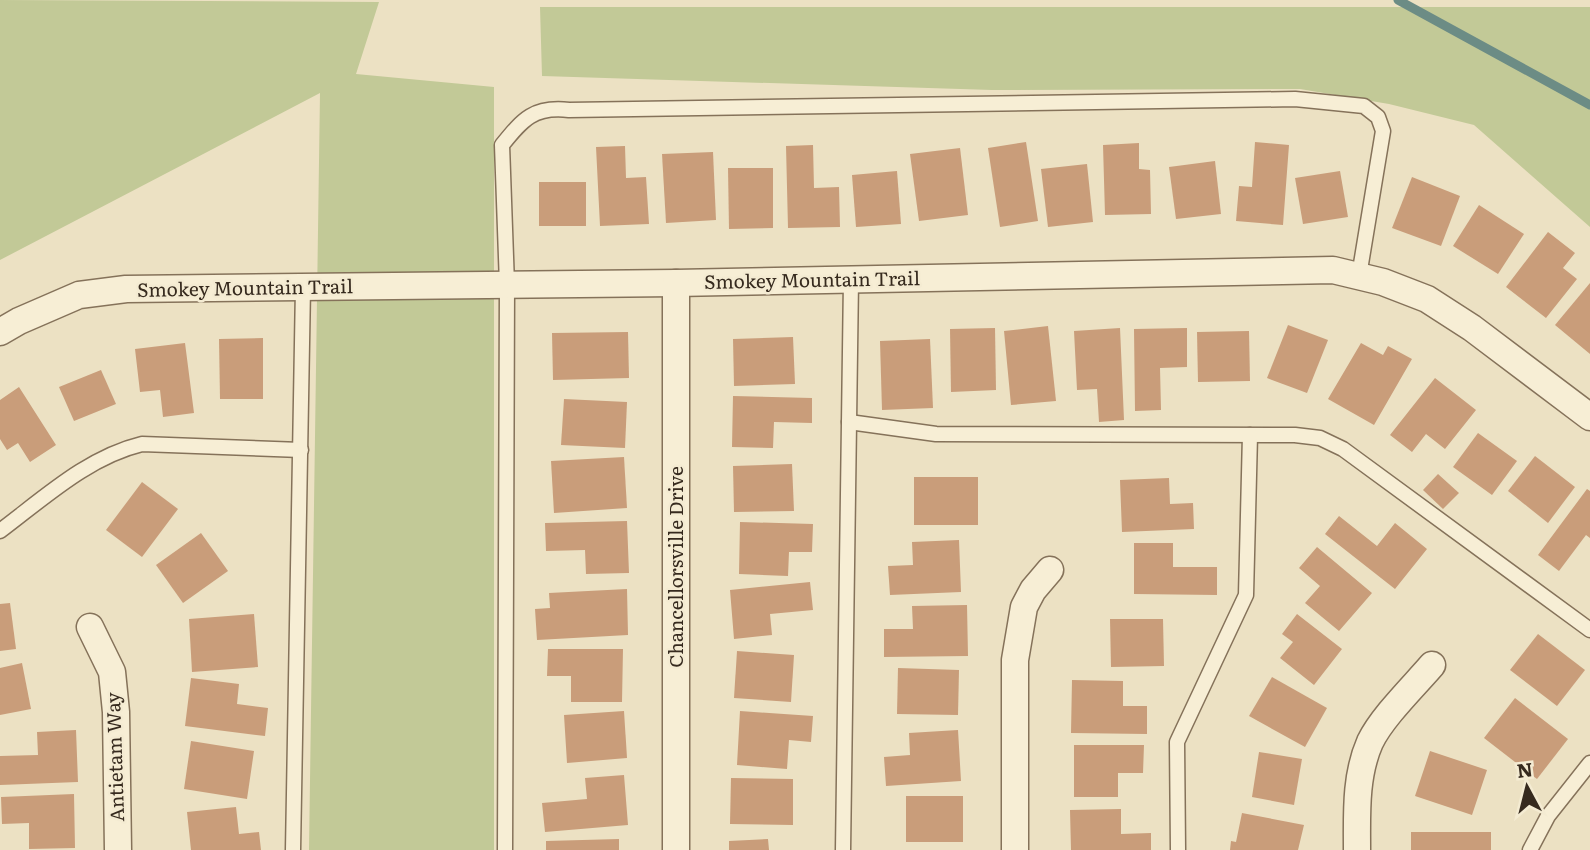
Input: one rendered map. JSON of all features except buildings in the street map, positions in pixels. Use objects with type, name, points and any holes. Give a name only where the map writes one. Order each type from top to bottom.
[{"type":"street","name":"Smokey Mountain Trail","points":[[0,332],[79,295],[126,289],[676,284],[1333,270],[1382,282],[1427,299],[1472,328],[1590,417]]},
{"type":"street","name":"Chancellorsville Drive","points":[[676,284],[676,850]]},
{"type":"street","points":[[1015,850],[1017,648],[1024,607],[1033,590],[1050,570]]},
{"type":"street","name":"Antietam Way","points":[[90,627],[112,672],[117,712],[118,850]]},
{"type":"street","points":[[1357,850],[1357,797],[1362,765],[1371,741],[1432,664]]},
{"type":"lane","points":[[505,850],[507,285],[502,145],[523,119],[549,108],[569,110],[1295,99],[1364,107],[1378,117],[1383,131],[1359,276]]},
{"type":"lane","points":[[843,850],[851,280]]},
{"type":"lane","points":[[293,850],[303,287]]},
{"type":"lane","points":[[849,422],[936,434],[1295,435],[1320,438],[1343,449],[1590,630]]},
{"type":"lane","points":[[1178,850],[1177,742],[1246,595],[1250,435]]},
{"type":"lane","points":[[0,531],[92,464],[120,449],[142,444],[301,450]]},
{"type":"lane","points":[[1530,850],[1548,816],[1590,763]]},
{"type":"green space","points":[[0,0],[379,2],[356,74],[494,87],[494,850],[309,850],[320,93],[0,260]]},
{"type":"green space","points":[[540,7],[1590,7],[1590,227],[1474,125],[1389,104],[1300,89],[992,90],[542,76]]},
{"type":"waterway","points":[[1398,0],[1590,105]]}]
